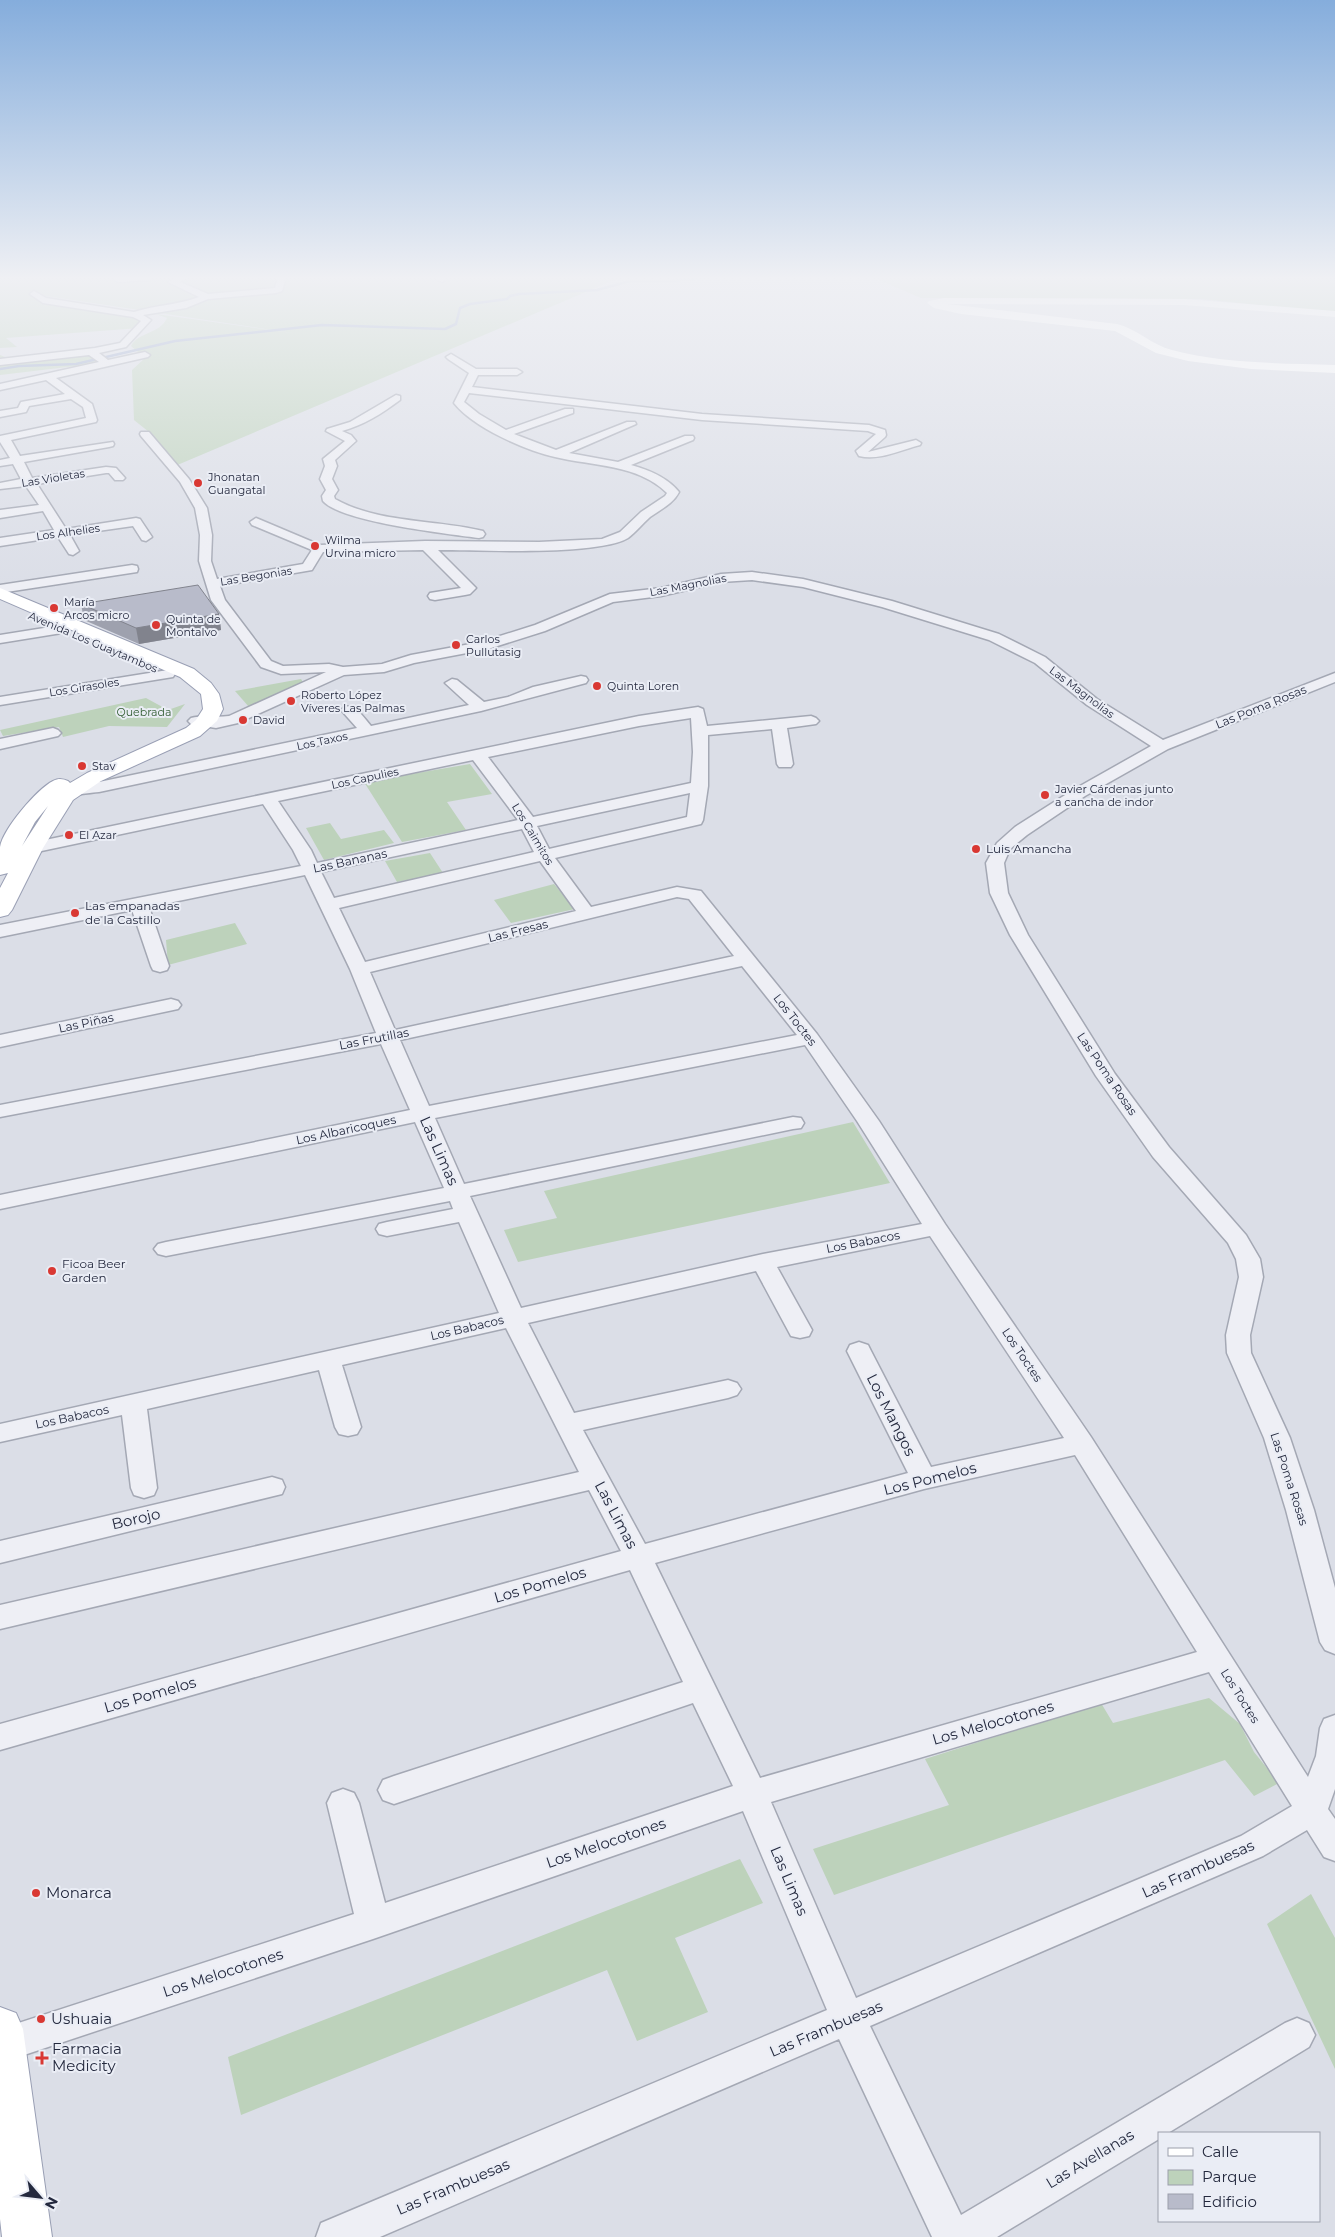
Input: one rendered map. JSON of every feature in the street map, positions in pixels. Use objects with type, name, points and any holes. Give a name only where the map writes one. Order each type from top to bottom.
[{"type":"main road","name":"Avenida Los Guaytambos","points":[[0,593],[73,630],[168,674],[206,697]]},
{"type":"main road","name":"Avenida Los Guaytambos","points":[[0,603],[187,673],[202,682],[206,697]]},
{"type":"main road","points":[[0,868],[20,827],[46,795],[66,788],[88,770],[201,722],[213,713],[206,697]]},
{"type":"main road","points":[[0,910],[66,788]]},
{"type":"main road","points":[[1,2037],[27,2237]]},
{"type":"street","points":[[0,387],[24,381]]},
{"type":"street","points":[[55,381],[88,406],[92,420],[2,438],[18,460],[28,482],[47,507],[73,551]]},
{"type":"street","points":[[256,522],[319,550],[334,547],[425,545],[548,546],[604,543],[624,535],[636,523],[670,498],[674,492],[654,475],[536,448],[478,418],[459,403],[469,381]]},
{"type":"street","points":[[465,388],[702,417],[869,428],[881,432],[881,435],[862,451],[863,454],[871,456],[916,443]]},
{"type":"street","points":[[0,414],[22,410],[25,404],[74,395]]},
{"type":"street","points":[[396,398],[379,411],[354,424],[331,431],[347,437],[351,441],[329,461],[331,466],[326,480],[332,490],[328,499],[333,505],[404,524],[525,538],[590,537],[608,533],[626,524],[636,523]]},
{"type":"street","points":[[506,433],[569,411]]},
{"type":"street","points":[[556,454],[631,424]]},
{"type":"street","points":[[145,434],[185,481],[201,508],[206,535],[205,561],[214,583],[218,600],[270,667],[281,670],[329,668],[341,670]]},
{"type":"street","points":[[618,466],[689,438]]},
{"type":"street","points":[[0,462],[110,444]]},
{"type":"street","name":"Las Violetas","points":[[0,486],[106,470],[112,470],[119,478]]},
{"type":"street","points":[[0,514],[47,507]]},
{"type":"street","name":"Los Alhelies","points":[[0,542],[136,522],[146,538]]},
{"type":"street","points":[[425,545],[469,588],[465,591],[435,596]]},
{"type":"street","name":"Las Begonias","points":[[214,583],[307,567],[319,550]]},
{"type":"street","points":[[0,589],[132,569]]},
{"type":"street","name":"Las Magnolias","points":[[201,722],[233,720],[341,670],[384,668],[411,659],[483,646],[547,626],[610,598],[661,592],[721,578],[752,576],[803,583],[888,604],[972,630],[1017,647],[1040,660],[1092,702],[1162,746]]},
{"type":"street","points":[[0,639],[73,630]]},
{"type":"street","name":"Los Girasoles","points":[[0,701],[168,674]]},
{"type":"street","name":"Las Poma Rosas","points":[[1335,677],[1162,746],[1079,793],[1021,831],[1003,847],[995,863],[999,893],[1019,935],[1106,1076],[1160,1152],[1238,1240],[1248,1259],[1251,1277],[1238,1335],[1239,1353],[1280,1447],[1300,1510],[1335,1642]]},
{"type":"street","name":"Los Taxos","points":[[66,788],[99,787],[368,732],[512,700],[538,690],[582,680]]},
{"type":"street","points":[[452,683],[481,707]]},
{"type":"street","points":[[349,710],[368,732]]},
{"type":"street","name":"Los Capulies","points":[[32,848],[639,721],[698,712],[700,731]]},
{"type":"street","points":[[329,905],[695,820],[700,786],[700,731],[811,721]]},
{"type":"street","points":[[779,724],[785,764]]},
{"type":"street","points":[[0,744],[53,733]]},
{"type":"street","name":"Los Caimitos","points":[[477,755],[529,823],[544,855],[588,914]]},
{"type":"street","name":"Las Bananas","points":[[0,931],[312,870],[700,786]]},
{"type":"street","name":"Las Limas","points":[[268,798],[302,850],[329,905],[513,1318],[638,1557],[701,1688],[751,1794],[848,2019],[952,2237]]},
{"type":"street","name":"Las Fresas","points":[[359,969],[676,892]]},
{"type":"street","name":"Los Toctes","points":[[676,892],[695,896],[810,1038],[868,1121],[936,1228],[1082,1444],[1335,1847]]},
{"type":"street","points":[[139,904],[160,966]]},
{"type":"street","name":"Las Frutillas","points":[[0,1111],[388,1037],[747,959]]},
{"type":"street","name":"Las Piñas","points":[[0,1041],[171,1005]]},
{"type":"street","name":"Los Albaricoques","points":[[0,1202],[423,1114],[810,1038]]},
{"type":"street","points":[[166,1249],[462,1202],[793,1123]]},
{"type":"street","points":[[387,1229],[462,1202]]},
{"type":"street","name":"Los Babacos","points":[[0,1433],[763,1262],[936,1228]]},
{"type":"street","points":[[763,1262],[800,1330]]},
{"type":"street","name":"Los Mangos","points":[[859,1352],[924,1479]]},
{"type":"street","points":[[328,1360],[348,1427]]},
{"type":"street","points":[[567,1424],[728,1389]]},
{"type":"street","points":[[134,1404],[144,1488]]},
{"type":"street","name":"Los Pomelos","points":[[0,1737],[638,1557],[924,1479],[1082,1444]]},
{"type":"street","points":[[0,1617],[596,1478]]},
{"type":"street","name":"Borojo","points":[[0,1552],[272,1487]]},
{"type":"street","name":"Los Melocotones","points":[[1,2037],[373,1924],[751,1794],[1217,1658]]},
{"type":"street","points":[[394,1790],[701,1688]]},
{"type":"street","points":[[1312,1810],[1331,1756],[1335,1728]]},
{"type":"street","points":[[343,1803],[373,1924]]},
{"type":"street","name":"Las Frambuesas","points":[[335,2237],[1252,1846],[1312,1810]]},
{"type":"street","name":"Las Avellanas","points":[[961,2237],[1297,2035]]},
{"type":"green space","points":[[132,381],[375,381],[175,466],[149,432],[134,420]]},
{"type":"green space","points":[[301,679],[305,685],[249,707],[235,691]]},
{"type":"green space","name":"Quebrada","points":[[146,698],[168,710],[185,704],[167,727],[109,726],[63,737],[59,727],[3,736],[0,730]]},
{"type":"green space","points":[[470,764],[492,794],[447,802],[466,830],[402,842],[364,782]]},
{"type":"green space","points":[[330,823],[341,839],[384,830],[394,843],[324,860],[306,828]]},
{"type":"green space","points":[[430,853],[443,873],[397,882],[385,861]]},
{"type":"green space","points":[[554,884],[575,909],[511,923],[494,900]]},
{"type":"green space","points":[[235,923],[247,944],[168,965],[166,940]]},
{"type":"green space","points":[[853,1122],[890,1183],[518,1262],[504,1230],[557,1218],[544,1191]]},
{"type":"green space","points":[[1209,1698],[1240,1724],[1254,1752],[1279,1783],[1254,1796],[1225,1760],[834,1895],[813,1849],[949,1805],[925,1759],[1101,1703],[1113,1723]]},
{"type":"green space","points":[[740,1859],[763,1903],[675,1938],[708,2012],[637,2041],[607,1970],[241,2115],[228,2057]]},
{"type":"green space","points":[[1311,1894],[1335,1938],[1335,2069],[1267,1924]]},
{"type":"building","points":[[198,585],[219,614],[136,628],[81,604]]},
{"type":"place","name":"Jhonatan Guangatal","points":[[198,483]]},
{"type":"place","name":"Wilma Urvina micro","points":[[315,546]]},
{"type":"place","name":"María Arcos micro","points":[[54,608]]},
{"type":"place","name":"Quinta de Montalvo","points":[[156,625]]},
{"type":"place","name":"Carlos Pullutasig","points":[[456,645]]},
{"type":"place","name":"Quinta Loren","points":[[597,686]]},
{"type":"place","name":"Roberto López Víveres Las Palmas","points":[[291,701]]},
{"type":"place","name":"David","points":[[243,720]]},
{"type":"place","name":"Stav","points":[[82,766]]},
{"type":"place","name":"Javier Cárdenas junto a cancha de indor","points":[[1045,795]]},
{"type":"place","name":"El Azar","points":[[69,835]]},
{"type":"place","name":"Luis Amancha","points":[[976,849]]},
{"type":"place","name":"Las empanadas de la Castillo","points":[[75,913]]},
{"type":"place","name":"Ficoa Beer Garden","points":[[52,1271]]},
{"type":"place","name":"Monarca","points":[[36,1893]]},
{"type":"place","name":"Ushuaia","points":[[41,2019]]},
{"type":"place","name":"Farmacia Medicity","points":[[42,2058]]}]
